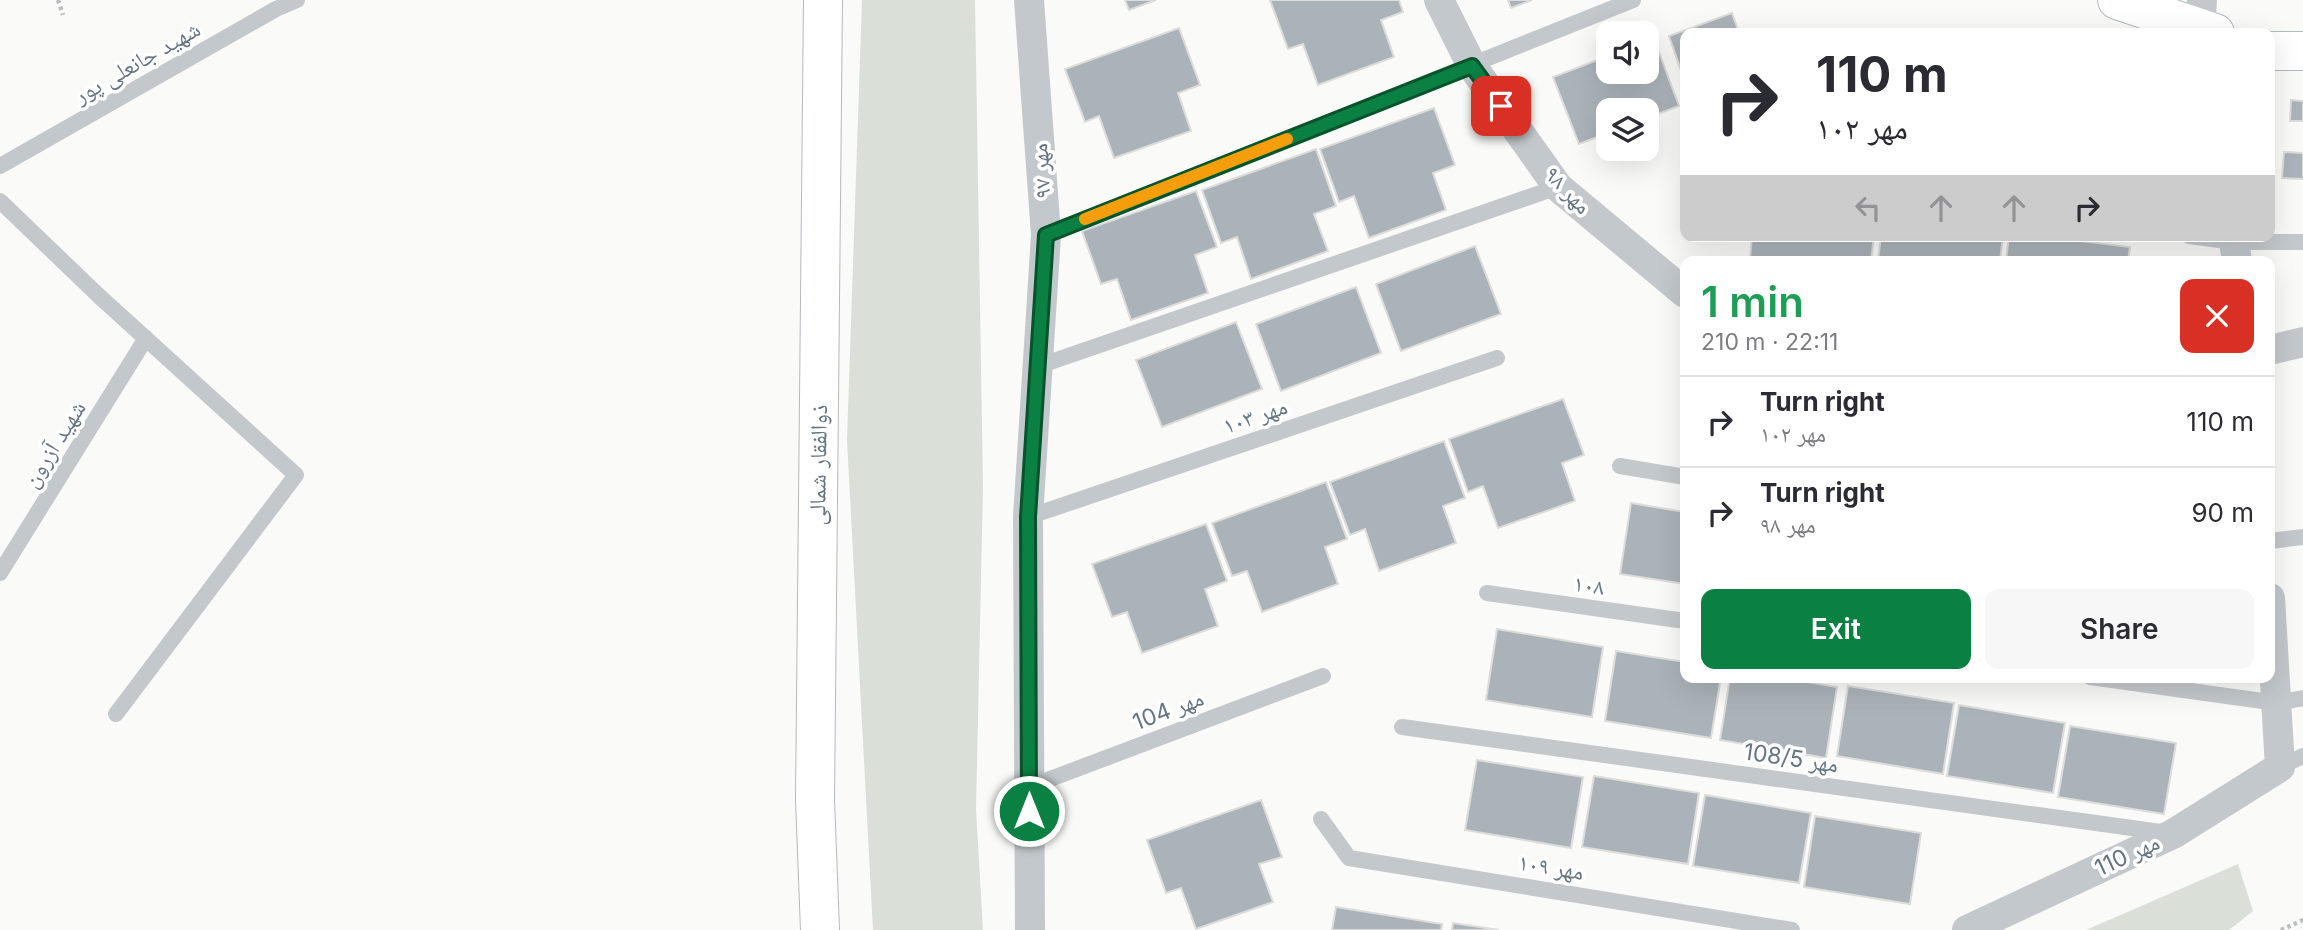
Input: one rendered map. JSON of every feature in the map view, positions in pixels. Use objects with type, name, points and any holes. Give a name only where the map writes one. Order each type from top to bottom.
[{"type":"street","name":"ذوالفقار شمالی","points":[[820,930],[815,800],[823,0]]},
{"type":"street","name":"مهر ۹۷","points":[[1029,0],[1046,235],[1028,517],[1030,930]]},
{"type":"street","name":"مهر ۹۸","points":[[1439,0],[1472,66],[1558,187],[1680,289]]},
{"type":"street","points":[[2117,0],[2204,24]]},
{"type":"street","points":[[2275,51],[2303,51]]},
{"type":"street","points":[[2275,349],[2303,342]]},
{"type":"street","points":[[2275,624],[2290,701],[2291,762]]},
{"type":"street","name":"مهر 110","points":[[1966,930],[2174,834],[2291,762]]},
{"type":"lane","name":"شهید جانعلی پور","points":[[0,166],[276,9],[297,0]]},
{"type":"lane","points":[[1046,235],[1633,0]]},
{"type":"lane","points":[[1037,367],[1558,187]]},
{"type":"lane","points":[[0,223],[4,204]]},
{"type":"lane","points":[[4,204],[296,475],[116,713]]},
{"type":"lane","points":[[2217,242],[2235,246],[2303,242]]},
{"type":"lane","name":"شهید آزرون","points":[[0,573],[146,338]]},
{"type":"lane","name":"مهر ۱۰۳","points":[[1028,517],[1497,358]]},
{"type":"lane","points":[[1620,466],[1680,476]]},
{"type":"lane","points":[[2275,540],[2303,537]]},
{"type":"lane","name":"۱۰۸","points":[[1487,593],[1680,620]]},
{"type":"lane","name":"مهر 104","points":[[1029,787],[1323,676]]},
{"type":"lane","points":[[2140,683],[2290,701]]},
{"type":"lane","name":"مهر 108/5","points":[[1402,727],[2174,834]]},
{"type":"lane","name":"مهر ۱۰۹","points":[[1321,820],[1349,858],[1792,930]]},
{"type":"path","points":[[58,0],[63,15]]},
{"type":"path","points":[[2281,930],[2303,920]]},
{"type":"shaded area","points":[[862,0],[975,0],[983,487],[976,809],[983,930],[873,930],[847,440]]},
{"type":"shaded area","points":[[2238,864],[2253,911],[2229,930],[2086,930]]},
{"type":"building","points":[[1125,0],[1156,0],[1129,10]]},
{"type":"building","points":[[1270,0],[1399,0],[1403,12],[1381,20],[1394,57],[1318,85],[1303,44],[1288,49]]},
{"type":"building","points":[[1508,0],[1532,0],[1511,8]]},
{"type":"building","points":[[1732,13],[1737,28],[1691,28]]},
{"type":"building","points":[[1179,28],[1200,85],[1178,93],[1191,131],[1114,158],[1099,116],[1085,122],[1065,69]]},
{"type":"building","points":[[1680,32],[1680,68],[1669,36]]},
{"type":"building","points":[[1659,52],[1679,106],[1659,114],[1659,98],[1596,98],[1596,138],[1579,144],[1553,77],[1596,61],[1596,84],[1659,84]]},
{"type":"building","points":[[2291,100],[2303,101],[2303,121],[2290,121]]},
{"type":"building","points":[[1434,108],[1455,165],[1433,173],[1446,210],[1369,238],[1354,196],[1339,202],[1320,149]]},
{"type":"building","points":[[1316,149],[1336,206],[1314,214],[1328,251],[1251,279],[1237,237],[1221,243],[1202,190]]},
{"type":"building","points":[[2284,152],[2303,153],[2303,179],[2282,178]]},
{"type":"building","points":[[1196,191],[1217,247],[1195,255],[1208,293],[1131,320],[1117,279],[1101,284],[1082,231]]},
{"type":"building","points":[[1752,242],[1873,242],[1872,256],[1750,256]]},
{"type":"building","points":[[1880,242],[2002,242],[2001,256],[1879,256]]},
{"type":"building","points":[[2008,242],[2089,242],[2130,247],[2129,256],[2007,256]]},
{"type":"building","points":[[1475,246],[1501,314],[1401,351],[1376,284]]},
{"type":"building","points":[[1356,287],[1381,353],[1281,391],[1256,324]]},
{"type":"building","points":[[1236,322],[1262,389],[1162,427],[1136,360]]},
{"type":"building","points":[[1563,399],[1584,455],[1562,463],[1575,501],[1498,528],[1483,486],[1468,492],[1449,439]]},
{"type":"building","points":[[1444,441],[1465,498],[1443,506],[1456,543],[1379,571],[1365,529],[1350,535],[1330,482]]},
{"type":"building","points":[[1326,482],[1347,539],[1325,547],[1338,584],[1262,612],[1247,571],[1232,576],[1212,523]]},
{"type":"building","points":[[1631,503],[1680,511],[1680,583],[1620,574]]},
{"type":"building","points":[[1206,524],[1227,581],[1205,589],[1218,626],[1142,653],[1127,612],[1112,617],[1092,564]]},
{"type":"building","points":[[1497,629],[1603,647],[1592,717],[1486,700]]},
{"type":"building","points":[[1616,651],[1680,661],[1680,683],[1720,683],[1711,738],[1605,721]]},
{"type":"building","points":[[1729,683],[1813,683],[1837,687],[1826,758],[1720,740]]},
{"type":"building","points":[[1848,686],[1954,703],[1943,774],[1837,756]]},
{"type":"building","points":[[1959,705],[2065,723],[2053,793],[1947,776]]},
{"type":"building","points":[[2070,726],[2176,743],[2164,814],[2058,797]]},
{"type":"building","points":[[1477,760],[1583,777],[1571,848],[1465,830]]},
{"type":"building","points":[[1594,776],[1699,793],[1688,864],[1582,847]]},
{"type":"building","points":[[1705,795],[1811,813],[1799,883],[1693,866]]},
{"type":"building","points":[[1261,800],[1282,857],[1259,864],[1273,902],[1196,929],[1181,888],[1166,893],[1147,840]]},
{"type":"building","points":[[1815,816],[1921,833],[1910,904],[1804,887]]},
{"type":"building","points":[[1336,907],[1442,924],[1441,930],[1332,930]]},
{"type":"building","points":[[1453,923],[1499,930],[1452,930]]},
{"type":"slow traffic","points":[[1085,219],[1287,139]]},
{"type":"route","points":[[1029,811],[1028,517],[1046,235],[1472,66],[1501,106]]}]
